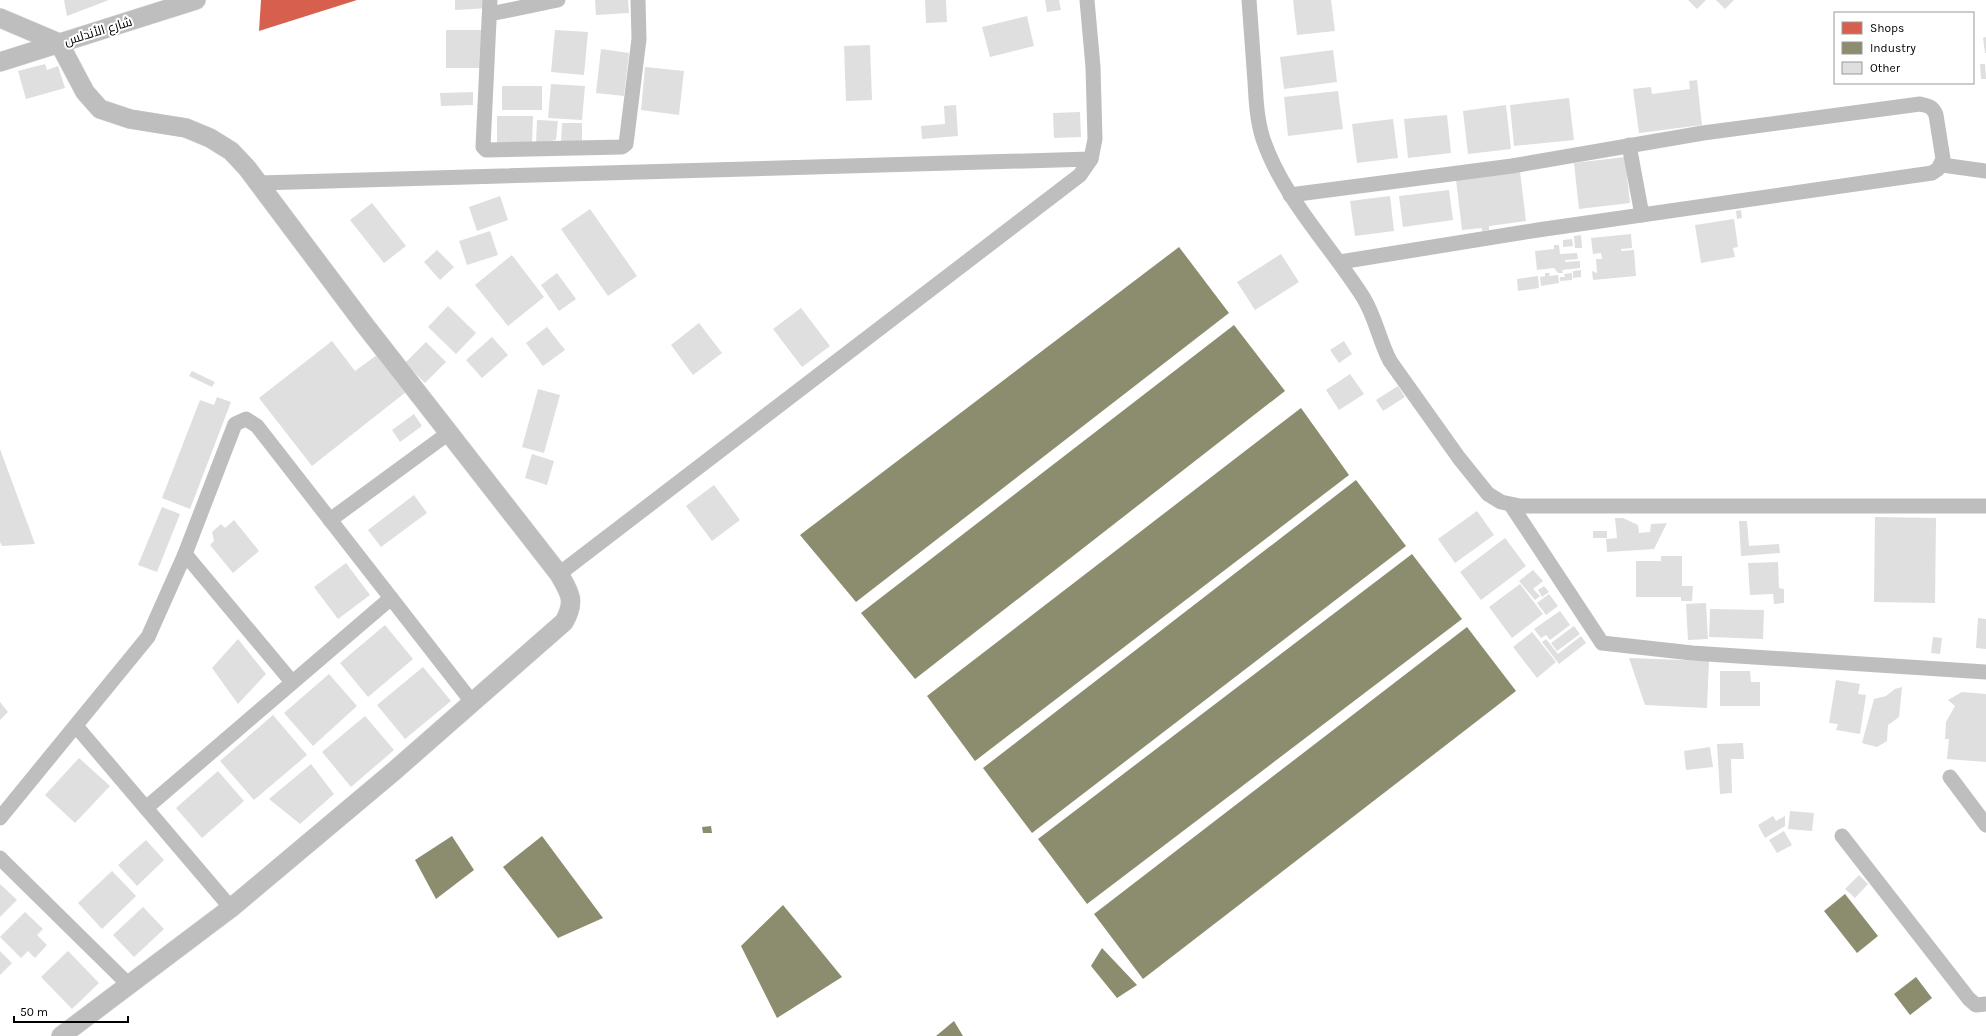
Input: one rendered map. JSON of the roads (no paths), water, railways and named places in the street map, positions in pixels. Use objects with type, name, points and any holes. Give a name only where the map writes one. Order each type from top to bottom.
[{"type":"main road","name":"شارع الأندلس","points":[[0,62],[196,0]]},
{"type":"main road","points":[[0,18],[60,42],[85,92],[100,109],[130,119],[186,128],[210,138],[231,151],[259,183],[364,324],[450,432],[558,574],[570,592],[571,603],[564,622],[393,772],[231,908],[128,984],[61,1036]]},
{"type":"street","points":[[558,0],[490,7],[484,150],[622,147],[627,140],[639,39],[638,0]]},
{"type":"street","points":[[558,574],[1080,175],[1091,159],[1095,140],[1095,116],[1087,0]]},
{"type":"street","points":[[1248,0],[1258,118],[1262,138],[1272,163],[1290,195],[1340,262],[1375,318],[1383,348],[1390,362],[1459,458],[1488,494],[1501,502],[1512,505],[1694,507],[1986,506]]},
{"type":"street","points":[[1290,195],[1512,166],[1703,133],[1920,104],[1929,106],[1936,115],[1943,159],[1942,165],[1932,173],[1538,230],[1340,262]]},
{"type":"street","points":[[1629,146],[1642,215]]},
{"type":"street","points":[[259,183],[1091,159]]},
{"type":"street","points":[[1942,165],[1986,171]]},
{"type":"street","points":[[0,818],[148,637],[185,554],[235,424],[246,419],[257,426],[472,702]]},
{"type":"street","points":[[330,520],[450,432]]},
{"type":"street","points":[[1512,505],[1602,643],[1692,653],[1986,672]]},
{"type":"street","points":[[185,554],[292,682]]},
{"type":"street","points":[[146,808],[391,598]]},
{"type":"street","points":[[76,726],[231,908]]},
{"type":"street","points":[[1950,777],[1986,825]]},
{"type":"street","points":[[1842,836],[1969,1000],[1976,1005],[1986,1004]]},
{"type":"street","points":[[0,858],[128,984]]}]
